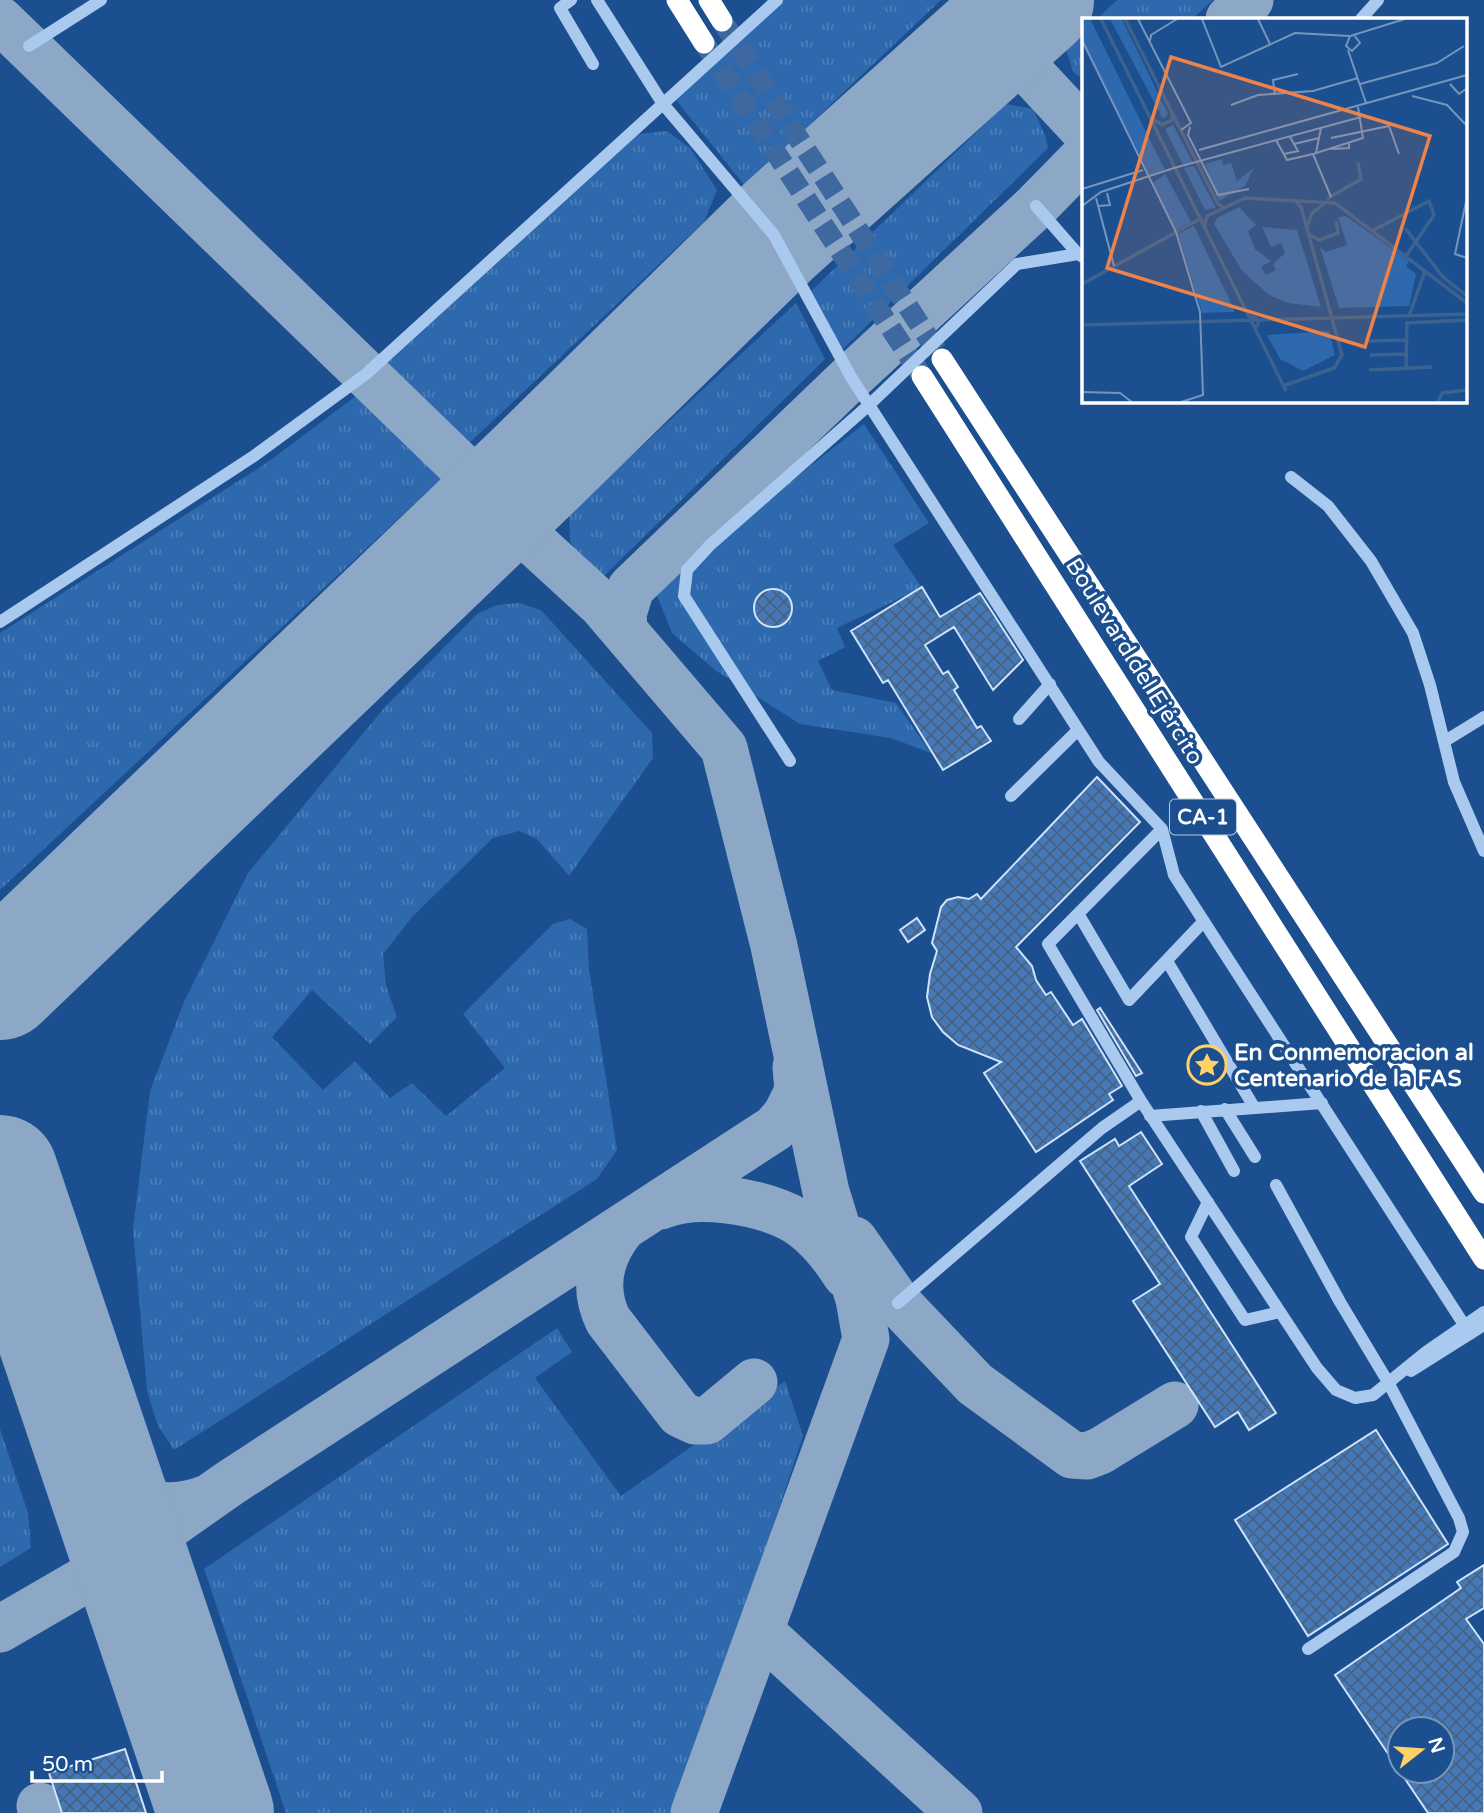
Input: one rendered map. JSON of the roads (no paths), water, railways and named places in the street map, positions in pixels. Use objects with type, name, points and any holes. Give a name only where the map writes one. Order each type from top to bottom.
[{"type":"highway","points":[[677,0],[704,43]]},
{"type":"highway","points":[[709,0],[722,21]]},
{"type":"highway","name":"Boulevard del Ejército","points":[[942,359],[1484,1193]]},
{"type":"highway","name":"Boulevard del Ejército","points":[[922,376],[1484,1259]]},
{"type":"lane","points":[[29,46],[101,0]]},
{"type":"lane","points":[[571,0],[560,8],[593,64]]},
{"type":"lane","points":[[597,0],[663,104],[774,235],[851,377],[1100,762],[1162,829],[1174,875],[1467,1330]]},
{"type":"lane","points":[[0,622],[254,456],[366,374],[777,0]]},
{"type":"lane","points":[[1362,18],[1378,0]]},
{"type":"lane","points":[[1036,206],[1080,256]]},
{"type":"lane","points":[[790,761],[684,597],[687,570],[710,545],[869,405],[1017,264],[1080,256]]},
{"type":"lane","points":[[1291,477],[1328,506],[1378,573],[1413,633],[1430,685],[1454,782],[1484,850]]},
{"type":"lane","points":[[1019,719],[1050,684]]},
{"type":"lane","points":[[1445,741],[1484,717]]},
{"type":"lane","points":[[1011,796],[1078,730]]},
{"type":"lane","points":[[1162,829],[1048,944],[1150,1116],[1317,1368],[1336,1390],[1355,1398],[1373,1395],[1388,1382],[1431,1360],[1484,1312]]},
{"type":"lane","points":[[1079,915],[1129,1000],[1204,921]]},
{"type":"lane","points":[[1167,961],[1254,1107]]},
{"type":"lane","points":[[898,1303],[1102,1128],[1141,1101]]},
{"type":"lane","points":[[1150,1116],[1322,1103]]},
{"type":"lane","points":[[1225,1109],[1255,1157]]},
{"type":"lane","points":[[1201,1111],[1234,1171]]},
{"type":"lane","points":[[1276,1185],[1340,1302],[1388,1382],[1464,1532],[1454,1552],[1308,1648]]},
{"type":"lane","points":[[1208,1202],[1191,1237],[1245,1320],[1280,1312]]},
{"type":"lane","points":[[1467,1330],[1484,1325]]},
{"type":"tunnel","points":[[722,21],[942,359]]},
{"type":"tunnel","points":[[704,43],[922,376]]},
{"type":"place","name":"En Conmemoracion al Centenario de la FAS","points":[[1207,1065]]}]
